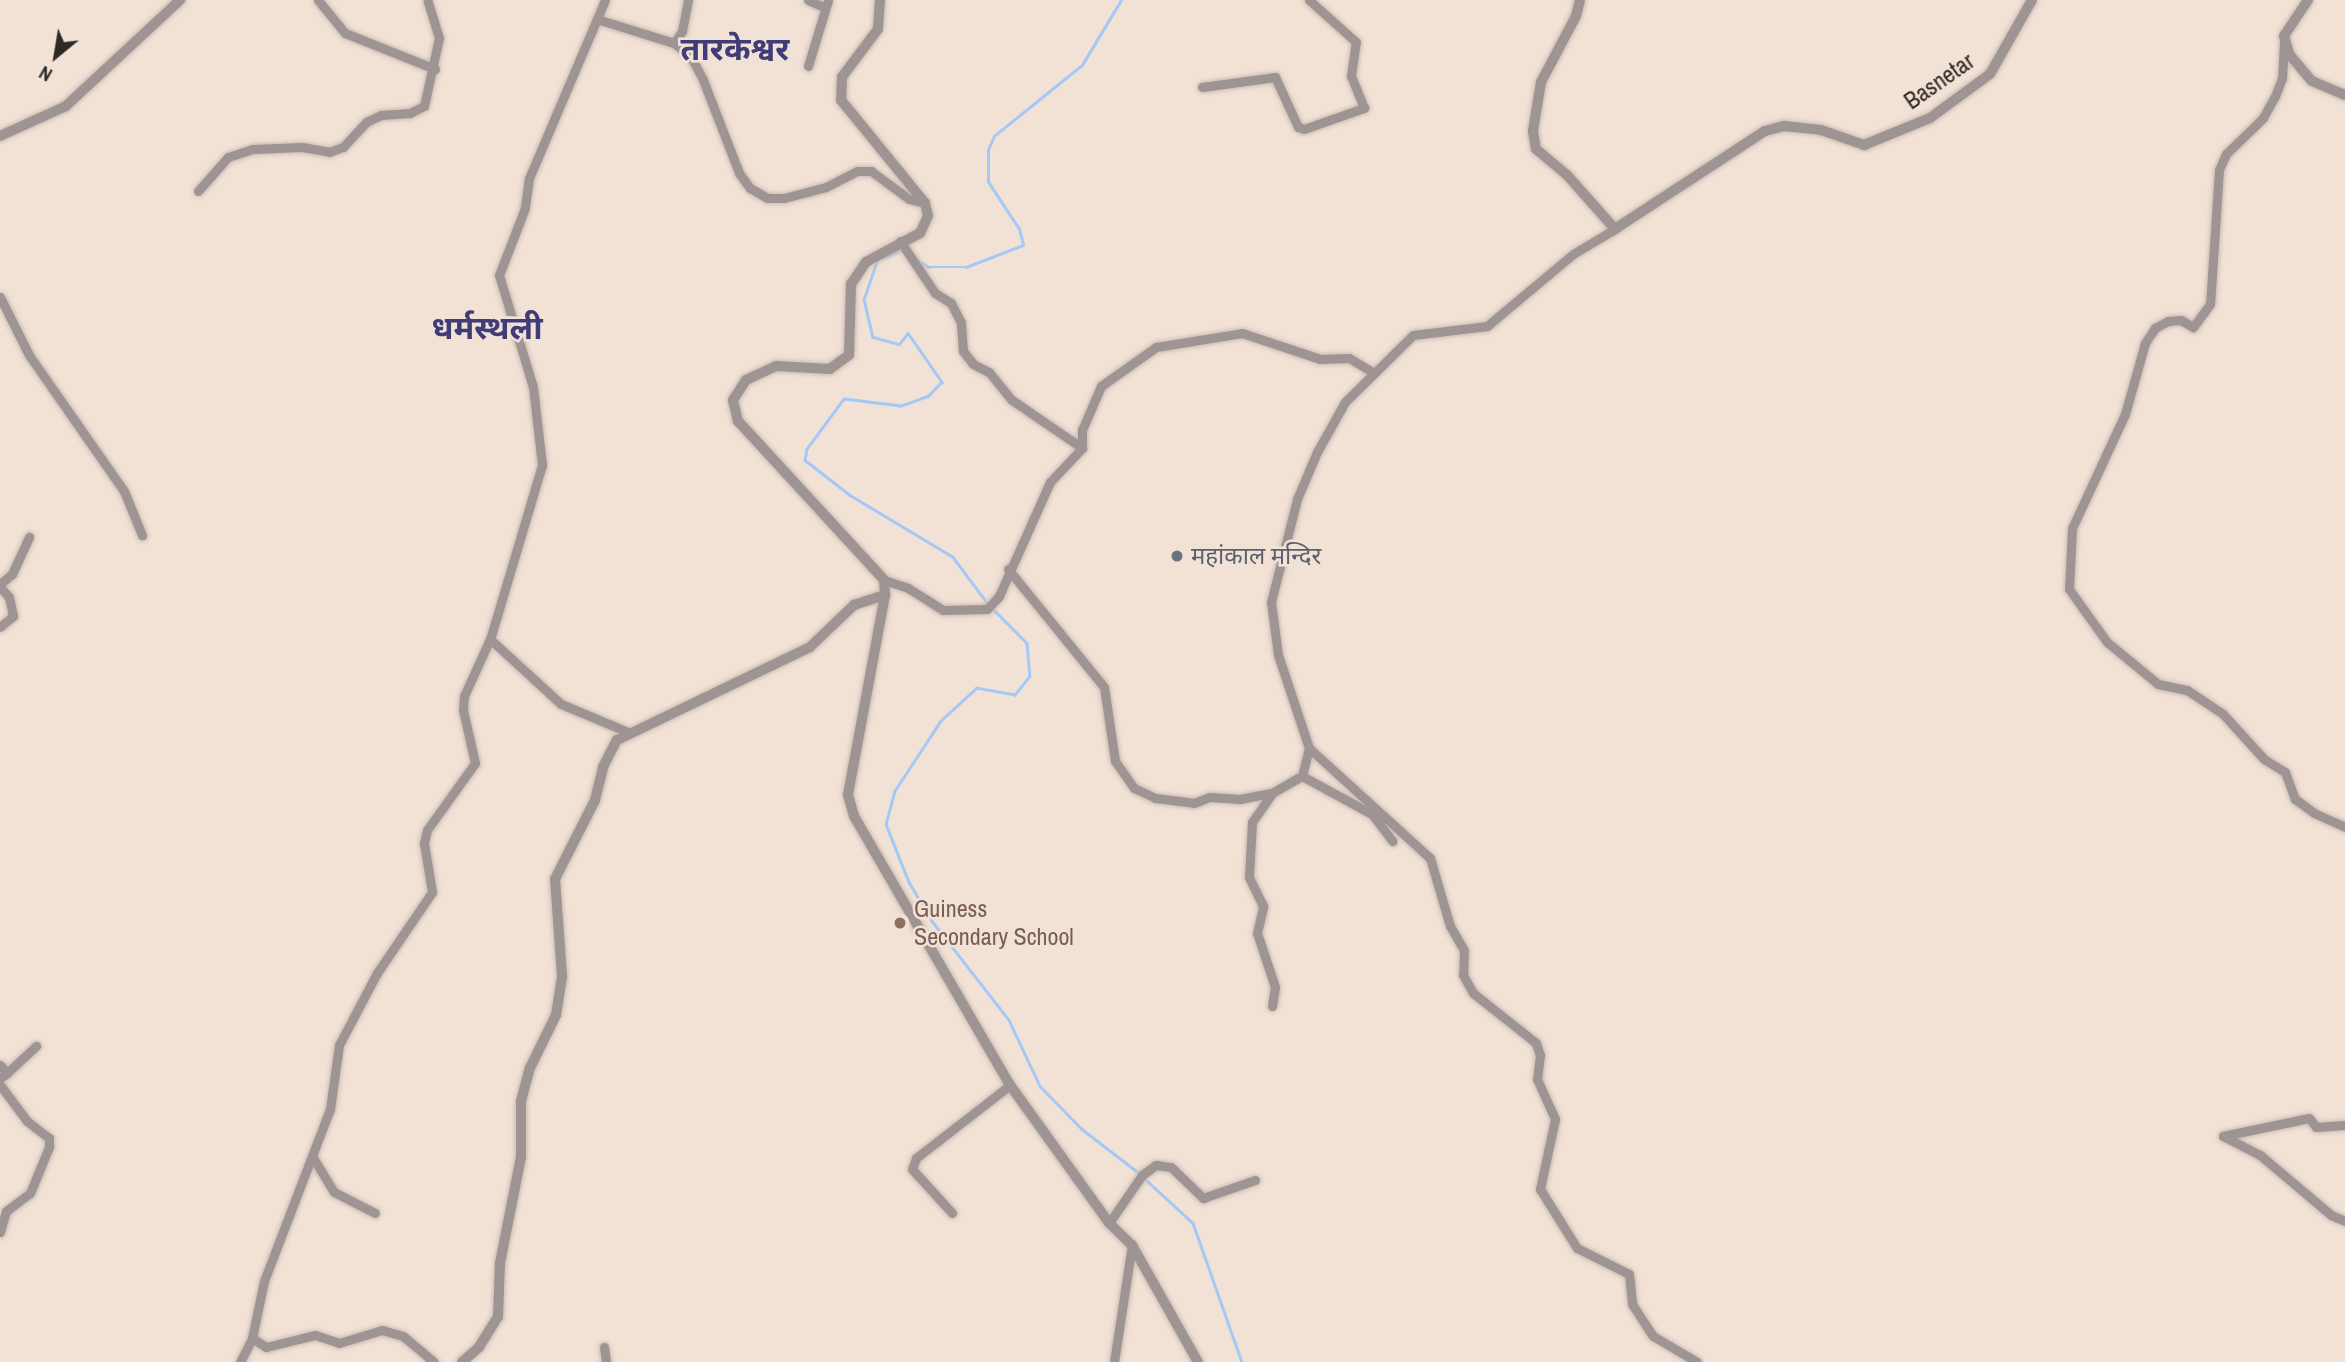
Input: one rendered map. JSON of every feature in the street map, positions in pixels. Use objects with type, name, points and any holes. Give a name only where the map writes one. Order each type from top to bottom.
[{"type":"street","points":[[0,136],[66,106],[180,0]]},
{"type":"street","points":[[318,0],[345,33],[435,69]]},
{"type":"street","points":[[240,1362],[252,1338],[264,1281],[330,1109],[339,1045],[377,973],[432,892],[424,842],[427,830],[475,763],[463,710],[464,696],[491,639],[542,465],[533,387],[499,275],[525,208],[529,178],[600,20],[605,0]]},
{"type":"street","points":[[674,43],[682,31],[688,0]]},
{"type":"street","points":[[808,0],[826,3],[808,66]]},
{"type":"street","points":[[880,0],[878,29],[842,77],[841,100],[925,203],[928,216],[919,233],[866,262],[851,284],[849,355],[830,369],[776,366],[746,380],[733,400],[738,421],[884,580],[908,588],[943,610],[987,610],[999,596],[1008,569],[1050,482],[1082,448],[1082,430],[1101,386],[1156,347],[1242,333],[1320,359],[1349,358],[1372,372]]},
{"type":"street","points":[[1202,87],[1275,77],[1298,127],[1304,129],[1364,108],[1351,76],[1358,45],[1309,0]]},
{"type":"street","points":[[1580,0],[1576,16],[1541,82],[1533,131],[1536,149],[1567,175],[1615,229],[1573,254],[1487,326],[1413,335],[1372,372],[1366,385],[1345,402],[1317,452],[1297,499],[1271,602],[1278,655],[1309,748],[1430,858],[1450,926],[1464,950],[1463,975],[1473,993],[1536,1042],[1540,1055],[1537,1079],[1555,1119],[1540,1189],[1577,1248],[1629,1274],[1632,1304],[1653,1336],[1697,1362]]},
{"type":"street","name":"Basnetar","points":[[1615,229],[1765,131],[1784,126],[1821,130],[1864,145],[1930,118],[1990,74],[2032,0]]},
{"type":"street","points":[[2308,0],[2284,36],[2282,78],[2276,96],[2263,118],[2226,154],[2219,170],[2210,304],[2193,327],[2181,320],[2168,321],[2155,328],[2145,343],[2125,414],[2072,528],[2068,589],[2106,642],[2158,684],[2187,690],[2223,714],[2264,758],[2285,772],[2295,799],[2314,814],[2345,827]]},
{"type":"street","points":[[198,191],[228,157],[253,149],[302,147],[329,152],[343,147],[366,122],[381,115],[410,114],[424,106],[435,69],[439,38],[428,1]]},
{"type":"street","points":[[600,20],[674,43],[691,57],[703,80],[739,173],[750,188],[767,198],[784,198],[826,187],[858,171],[870,171],[909,199],[925,203]]},
{"type":"street","points":[[2284,36],[2289,54],[2312,81],[2345,95]]},
{"type":"street","points":[[903,244],[935,292],[951,303],[961,323],[963,351],[973,364],[989,372],[1012,400],[1082,448]]},
{"type":"street","points":[[0,297],[29,355],[124,491],[142,535]]},
{"type":"street","points":[[0,627],[13,616],[9,597],[0,586],[12,574],[29,537]]},
{"type":"street","points":[[1008,569],[1104,687],[1115,761],[1134,789],[1155,798],[1194,803],[1210,797],[1240,799],[1272,793],[1303,776],[1309,748]]},
{"type":"street","points":[[884,580],[885,595],[848,795],[863,835],[1010,1085],[1109,1223],[1132,1245],[1198,1362]]},
{"type":"street","points":[[462,1362],[479,1347],[498,1317],[500,1263],[521,1157],[521,1101],[530,1068],[556,1016],[562,976],[555,879],[595,800],[603,766],[617,740],[628,732],[810,647],[854,605],[885,595]]},
{"type":"street","points":[[491,639],[561,704],[628,732]]},
{"type":"street","points":[[1303,776],[1371,814],[1392,841]]},
{"type":"street","points":[[1272,793],[1252,822],[1249,877],[1263,906],[1257,933],[1275,987],[1272,1006]]},
{"type":"street","points":[[0,1065],[3,1076],[36,1046]]},
{"type":"street","points":[[0,1085],[27,1121],[49,1138],[50,1147],[30,1193],[6,1211],[0,1232]]},
{"type":"street","points":[[952,1213],[912,1169],[916,1158],[1010,1085]]},
{"type":"street","points":[[2345,1125],[2316,1127],[2309,1118],[2222,1136],[2260,1155],[2331,1216],[2345,1221]]},
{"type":"street","points":[[312,1156],[334,1192],[375,1213]]},
{"type":"street","points":[[1109,1223],[1142,1175],[1156,1165],[1171,1167],[1203,1198],[1255,1180]]},
{"type":"street","points":[[1114,1362],[1132,1245]]},
{"type":"street","points":[[252,1338],[266,1347],[315,1335],[339,1343],[382,1330],[403,1336],[434,1362]]},
{"type":"street","points":[[604,1347],[607,1362]]},
{"type":"waterway","points":[[916,259],[929,267],[966,267],[1023,245],[1019,229],[988,182],[988,150],[994,136],[1082,65],[1121,0]]},
{"type":"waterway","points":[[886,257],[902,250]]},
{"type":"waterway","points":[[877,262],[864,299],[873,337],[899,344],[908,333],[942,382],[929,396],[901,406],[844,399],[807,449],[805,460],[850,495],[953,557],[988,604]]},
{"type":"waterway","points":[[993,609],[1027,643],[1030,676],[1015,695],[977,688],[941,721],[895,791],[886,824],[909,882],[932,921],[1009,1020],[1040,1086],[1082,1129],[1139,1173]]},
{"type":"waterway","points":[[1144,1178],[1193,1223],[1242,1362]]},
{"type":"place","name":"महांकाल मन्दिर","points":[[1177,556]]},
{"type":"place","name":"Guiness Secondary School","points":[[900,923]]},
{"type":"district","name":"तारकेश्वर","points":[[735,49]]},
{"type":"district","name":"धर्मस्थली","points":[[487,328]]}]
